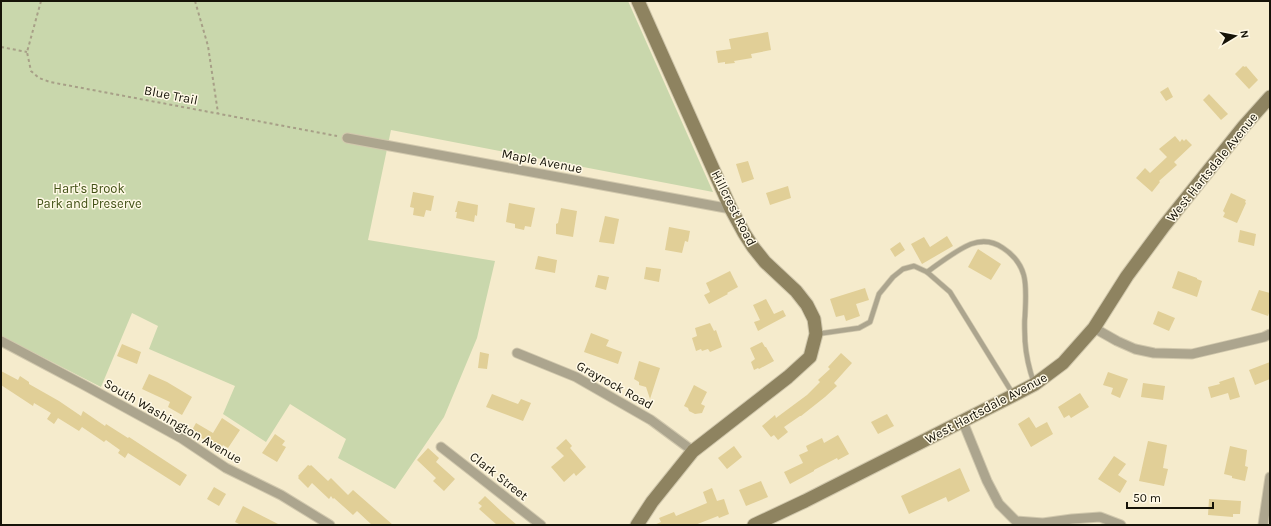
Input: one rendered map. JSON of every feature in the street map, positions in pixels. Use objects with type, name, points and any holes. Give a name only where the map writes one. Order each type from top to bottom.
[{"type":"main road","name":"Hillcrest Road","points":[[637,525],[652,502],[693,451],[788,377],[810,357],[816,334],[814,319],[807,305],[796,291],[753,247],[731,209],[638,1]]},
{"type":"main road","name":"West Hartsdale Avenue","points":[[759,524],[963,422],[1035,384],[1063,363],[1094,328],[1127,276],[1164,226],[1244,126],[1270,97]]},
{"type":"street","name":"Maple Avenue","points":[[347,138],[731,209]]},
{"type":"street","points":[[1094,328],[1135,349],[1154,353],[1192,354],[1264,337],[1270,334]]},
{"type":"street","name":"South Washington Avenue","points":[[1,341],[180,438],[226,468],[281,495],[330,525]]},
{"type":"street","name":"Grayrock Road","points":[[517,353],[576,377],[651,420],[693,451]]},
{"type":"street","points":[[963,422],[987,481],[999,504],[1016,521],[1043,523],[1100,517],[1121,525]]},
{"type":"street","name":"Clark Street","points":[[441,447],[542,525]]},
{"type":"street","points":[[1263,525],[1270,477]]},
{"type":"lane","points":[[927,272],[971,244],[985,241],[998,244],[1010,252],[1018,261],[1026,284],[1025,340],[1030,370],[1035,384]]},
{"type":"lane","points":[[816,334],[859,328],[870,322],[879,294],[903,269],[914,266],[927,272],[950,292],[1014,395]]},
{"type":"path","name":"Blue Trail","points":[[41,1],[27,52],[31,72],[39,78],[50,82],[218,113],[208,46],[195,1]]},
{"type":"path","points":[[1,47],[27,52]]},
{"type":"path","points":[[218,113],[347,138]]},
{"type":"green space","name":"Hart's Brook Park and Preserve","points":[[1,1],[628,1],[713,192],[391,130],[368,240],[495,261],[477,338],[444,417],[395,489],[338,458],[346,439],[290,404],[266,442],[223,414],[235,386],[149,349],[158,326],[132,313],[101,387],[1,336]]},
{"type":"building","points":[[768,32],[771,50],[751,54],[752,58],[734,61],[735,63],[718,63],[716,51],[731,49],[729,39]]},
{"type":"building","points":[[1243,66],[1246,66],[1258,80],[1249,89],[1235,74]]},
{"type":"building","points":[[1168,87],[1173,97],[1166,101],[1160,92]]},
{"type":"building","points":[[1209,94],[1228,114],[1221,120],[1203,100]]},
{"type":"building","points":[[1175,136],[1180,142],[1182,139],[1184,141],[1186,139],[1192,145],[1174,162],[1177,165],[1159,181],[1160,182],[1152,192],[1136,178],[1145,168],[1150,173],[1167,157],[1159,149]]},
{"type":"building","points":[[748,161],[754,179],[742,183],[736,164]]},
{"type":"building","points":[[788,186],[791,198],[770,205],[766,193]]},
{"type":"building","points":[[413,192],[434,196],[431,211],[426,210],[424,217],[413,215],[414,208],[410,207]]},
{"type":"building","points":[[1231,193],[1246,200],[1237,223],[1223,217],[1225,213],[1223,211]]},
{"type":"building","points":[[458,201],[478,205],[477,216],[475,215],[474,222],[456,218],[457,212],[455,212]]},
{"type":"building","points":[[509,203],[535,208],[531,227],[525,226],[524,230],[515,228],[515,224],[506,222]]},
{"type":"building","points":[[561,208],[577,211],[573,237],[556,234],[556,224],[558,223]]},
{"type":"building","points":[[605,216],[619,219],[614,244],[599,242]]},
{"type":"building","points":[[669,227],[690,231],[688,242],[685,241],[682,253],[665,250]]},
{"type":"building","points":[[1240,230],[1256,234],[1254,246],[1238,242]]},
{"type":"building","points":[[947,236],[953,246],[922,264],[911,244],[924,237],[930,247]]},
{"type":"building","points":[[900,242],[905,250],[895,257],[890,249]]},
{"type":"building","points":[[978,249],[1001,264],[991,280],[968,267]]},
{"type":"building","points":[[538,256],[557,260],[555,273],[535,269]]},
{"type":"building","points":[[646,267],[661,269],[659,282],[644,279]]},
{"type":"building","points":[[730,271],[738,287],[709,304],[704,295],[710,292],[706,283]]},
{"type":"building","points":[[1178,271],[1202,281],[1197,297],[1172,288]]},
{"type":"building","points":[[598,275],[609,277],[606,290],[595,287]]},
{"type":"building","points":[[865,288],[869,300],[856,304],[860,316],[846,321],[844,315],[836,317],[830,299]]},
{"type":"building","points":[[1259,290],[1270,293],[1270,310],[1268,316],[1251,310]]},
{"type":"building","points":[[766,299],[774,314],[783,310],[786,316],[758,331],[754,322],[760,320],[753,305]]},
{"type":"building","points":[[1158,311],[1175,318],[1169,331],[1153,324]]},
{"type":"building","points":[[710,323],[714,331],[716,330],[722,347],[710,352],[708,349],[696,351],[692,338],[697,336],[695,328]]},
{"type":"building","points":[[591,333],[609,340],[606,346],[622,352],[618,364],[584,352]]},
{"type":"building","points":[[762,342],[774,361],[754,370],[751,362],[755,359],[750,348]]},
{"type":"building","points":[[122,344],[141,352],[137,364],[117,356]]},
{"type":"building","points":[[480,352],[489,354],[487,369],[478,368]]},
{"type":"building","points":[[841,353],[852,363],[834,383],[837,386],[801,416],[784,427],[788,432],[778,440],[774,435],[771,437],[762,426],[775,415],[776,418],[807,395],[820,382],[818,380],[830,369],[828,367]]},
{"type":"building","points":[[639,361],[660,368],[650,399],[646,387],[639,385],[639,382],[634,379]]},
{"type":"building","points":[[1270,362],[1270,379],[1255,385],[1249,370]]},
{"type":"building","points":[[1,371],[18,380],[20,376],[29,382],[29,384],[59,401],[81,416],[83,411],[105,426],[106,424],[128,438],[129,437],[187,475],[180,486],[128,453],[125,458],[118,453],[120,450],[106,440],[104,442],[82,427],[79,431],[58,418],[54,424],[47,419],[51,413],[34,403],[33,406],[1,385]]},
{"type":"building","points":[[1108,372],[1128,379],[1120,398],[1111,394],[1113,388],[1103,385]]},
{"type":"building","points":[[149,374],[167,382],[192,397],[182,415],[168,407],[170,402],[142,389]]},
{"type":"building","points":[[1234,377],[1240,397],[1230,400],[1228,393],[1211,398],[1208,387],[1220,384],[1219,382]]},
{"type":"building","points":[[1143,383],[1165,386],[1163,400],[1141,397]]},
{"type":"building","points":[[694,385],[707,392],[701,404],[705,406],[702,413],[695,414],[684,406]]},
{"type":"building","points":[[1080,393],[1089,407],[1071,418],[1069,415],[1064,418],[1058,407]]},
{"type":"building","points":[[492,394],[518,404],[521,399],[531,403],[523,421],[486,407]]},
{"type":"building","points":[[887,414],[894,426],[878,434],[871,422]]},
{"type":"building","points":[[1029,417],[1036,428],[1047,422],[1053,434],[1031,447],[1018,424]]},
{"type":"building","points":[[222,418],[240,430],[228,448],[223,445],[220,450],[191,432],[196,423],[213,433]]},
{"type":"building","points":[[275,434],[285,441],[282,445],[286,447],[277,462],[262,453]]},
{"type":"building","points":[[838,435],[849,454],[838,460],[837,458],[790,484],[784,472],[803,463],[799,455],[808,451],[806,446],[822,438],[824,443]]},
{"type":"building","points":[[566,439],[572,446],[570,448],[586,467],[576,476],[574,473],[564,482],[551,467],[564,456],[556,448]]},
{"type":"building","points":[[1148,441],[1167,445],[1163,468],[1168,469],[1164,486],[1139,481]]},
{"type":"building","points":[[734,446],[742,457],[727,469],[718,458]]},
{"type":"building","points":[[1230,446],[1247,450],[1245,466],[1248,467],[1245,481],[1232,478],[1232,476],[1224,474]]},
{"type":"building","points":[[428,448],[439,458],[436,462],[455,479],[444,491],[433,481],[436,478],[417,460]]},
{"type":"building","points":[[1114,456],[1126,464],[1118,475],[1127,481],[1120,493],[1098,479]]},
{"type":"building","points":[[308,465],[311,465],[328,481],[331,478],[348,495],[353,490],[393,525],[372,525],[357,511],[353,515],[331,496],[329,499],[312,483],[308,488],[298,478],[298,476]]},
{"type":"building","points":[[960,468],[970,491],[948,502],[946,497],[909,514],[901,496]]},
{"type":"building","points":[[761,481],[768,497],[746,506],[739,490]]},
{"type":"building","points":[[214,487],[226,494],[219,506],[207,499]]},
{"type":"building","points":[[712,488],[717,501],[724,499],[729,514],[719,518],[718,516],[695,525],[654,525],[661,522],[659,518],[674,512],[676,516],[707,503],[703,492]]},
{"type":"building","points":[[485,496],[517,525],[497,525],[479,509],[482,506],[478,503]]},
{"type":"building","points":[[1209,499],[1241,501],[1240,514],[1233,514],[1233,517],[1208,515]]},
{"type":"building","points":[[243,506],[280,525],[241,525],[235,522]]}]
